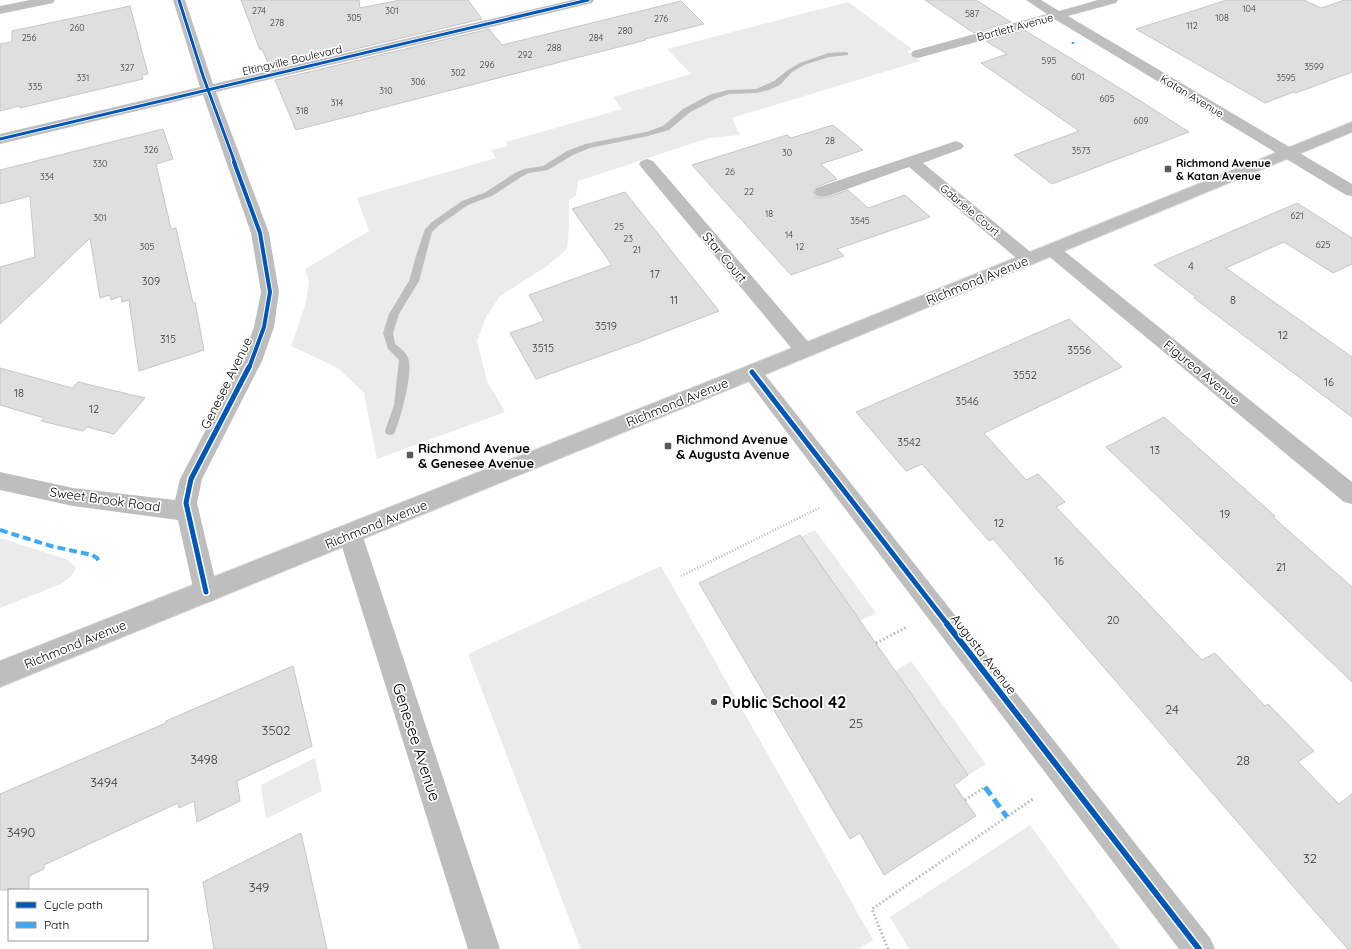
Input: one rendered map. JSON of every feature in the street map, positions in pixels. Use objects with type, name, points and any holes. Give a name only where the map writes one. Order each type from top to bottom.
[{"type":"street","points":[[0,10],[49,0]]},
{"type":"street","name":"Genesee Avenue","points":[[180,0],[208,90],[260,232],[270,292],[264,327],[252,361],[191,479],[186,504],[206,592]]},
{"type":"street","name":"Eltingville Boulevard","points":[[0,139],[588,0]]},
{"type":"street","name":"Katan Avenue","points":[[1032,0],[1352,191]]},
{"type":"street","name":"Bartlett Avenue","points":[[918,54],[1112,0]]},
{"type":"street","name":"Richmond Avenue","points":[[0,674],[752,372],[1352,127]]},
{"type":"street","points":[[822,192],[956,146]]},
{"type":"street","name":"Gabriele Court","points":[[911,161],[1028,259]]},
{"type":"street","name":"Star Court","points":[[646,164],[804,350]]},
{"type":"street","name":"Figurea Avenue","points":[[1052,250],[1352,495]]},
{"type":"street","name":"Augusta Avenue","points":[[752,372],[1199,949]]},
{"type":"street","name":"Sweet Brook Road","points":[[0,481],[73,497],[188,511]]},
{"type":"street","name":"Genesee Avenue","points":[[350,534],[484,949]]},
{"type":"path","points":[[682,576],[820,508]]},
{"type":"path","points":[[876,643],[906,627]]},
{"type":"path","points":[[965,800],[985,787]]},
{"type":"path","points":[[888,949],[872,909],[1033,799]]},
{"type":"shaded area","points":[[848,2],[912,49],[907,51],[920,61],[732,118],[740,135],[709,138],[578,181],[576,196],[569,200],[567,249],[547,266],[500,296],[486,317],[477,341],[487,381],[505,412],[377,459],[364,393],[338,368],[291,346],[306,303],[309,281],[305,269],[369,231],[357,198],[496,158],[491,150],[508,146],[506,142],[622,109],[613,97],[691,74],[667,49]]},
{"type":"shaded area","points":[[815,530],[876,613],[860,621],[801,537]]},
{"type":"shaded area","points":[[0,538],[66,559],[76,567],[75,570],[70,577],[61,584],[0,608]]},
{"type":"shaded area","points":[[661,566],[873,940],[858,949],[581,949],[468,654]]},
{"type":"shaded area","points":[[911,661],[986,764],[968,775],[895,671]]},
{"type":"shaded area","points":[[315,758],[322,791],[266,819],[261,785]]},
{"type":"shaded area","points":[[1030,825],[1120,949],[909,949],[890,917]]},
{"type":"building","points":[[241,0],[359,0],[360,8],[400,0],[468,0],[482,19],[271,69],[262,49],[260,50]]},
{"type":"building","points":[[925,0],[976,0],[1011,22],[974,33]]},
{"type":"building","points":[[1227,0],[1304,0],[1321,8],[1345,0],[1352,0],[1352,72],[1265,103],[1136,29]]},
{"type":"building","points":[[681,1],[704,24],[296,130],[275,80],[489,29],[502,45]]},
{"type":"building","points":[[130,6],[148,74],[142,75],[143,79],[20,108],[20,106],[0,111],[0,44],[12,42],[12,31]]},
{"type":"building","points":[[1024,30],[1189,132],[1052,184],[1014,155],[1079,131],[981,63],[1007,54],[986,41]]},
{"type":"building","points":[[833,125],[863,150],[821,164],[837,179],[816,187],[813,191],[815,197],[828,197],[848,190],[868,208],[905,195],[930,217],[837,249],[844,256],[791,275],[692,165],[787,135],[791,138]]},
{"type":"building","points":[[163,129],[173,159],[156,164],[171,229],[176,228],[193,303],[195,302],[204,350],[139,371],[129,300],[122,302],[121,296],[111,300],[110,295],[100,298],[90,238],[0,324],[0,267],[35,257],[30,196],[0,204],[0,170]]},
{"type":"building","points":[[625,192],[719,311],[536,379],[510,333],[544,321],[529,295],[612,265],[572,209]]},
{"type":"building","points":[[1297,203],[1352,238],[1352,264],[1333,273],[1284,242],[1226,268],[1352,357],[1352,417],[1194,298],[1196,297],[1154,265]]},
{"type":"building","points":[[1069,319],[1122,367],[984,433],[1026,480],[1038,474],[1065,502],[1056,507],[1202,660],[1215,653],[1265,706],[1268,704],[1314,751],[1298,762],[1339,804],[1352,794],[1352,949],[1348,949],[1311,907],[993,539],[989,541],[922,464],[906,471],[856,412]]},
{"type":"building","points":[[0,368],[72,388],[78,382],[145,398],[114,434],[87,427],[83,431],[41,421],[44,418],[0,405]]},
{"type":"building","points":[[1164,417],[1352,587],[1352,682],[1106,447]]},
{"type":"building","points":[[800,535],[968,775],[954,785],[976,816],[884,875],[860,833],[850,839],[699,583]]},
{"type":"building","points":[[293,666],[312,746],[237,781],[240,801],[197,822],[194,801],[179,808],[178,803],[44,865],[44,869],[29,876],[29,889],[0,890],[0,794],[166,723],[166,721]]},
{"type":"building","points":[[301,833],[327,949],[214,949],[203,882]]},
{"type":"waterway","points":[[390,431],[399,405],[404,359],[399,352],[391,346],[388,333],[394,314],[414,281],[428,231],[435,224],[465,203],[489,194],[518,175],[527,171],[545,168],[570,153],[588,146],[648,134],[666,128],[686,111],[712,97],[728,92],[756,91],[766,88],[777,83],[790,71],[802,64],[828,55],[846,54]]},
{"type":"marked path","points":[[0,530],[51,546],[92,555],[97,558],[100,564]]},
{"type":"marked path","points":[[985,787],[1007,817]]},
{"type":"cycle path","points":[[179,0],[203,76],[260,233],[270,292],[264,327],[252,361],[191,479],[186,503],[206,592]]},
{"type":"cycle path","points":[[0,139],[588,0]]},
{"type":"cycle path","points":[[752,372],[1199,949]]},
{"type":"place","name":"Richmond Avenue & Katan Avenue","points":[[1168,169]]},
{"type":"place","name":"Richmond Avenue & Augusta Avenue","points":[[668,446]]},
{"type":"place","name":"Richmond Avenue & Genesee Avenue","points":[[410,455]]},
{"type":"place","name":"Public School 42","points":[[714,702]]}]
